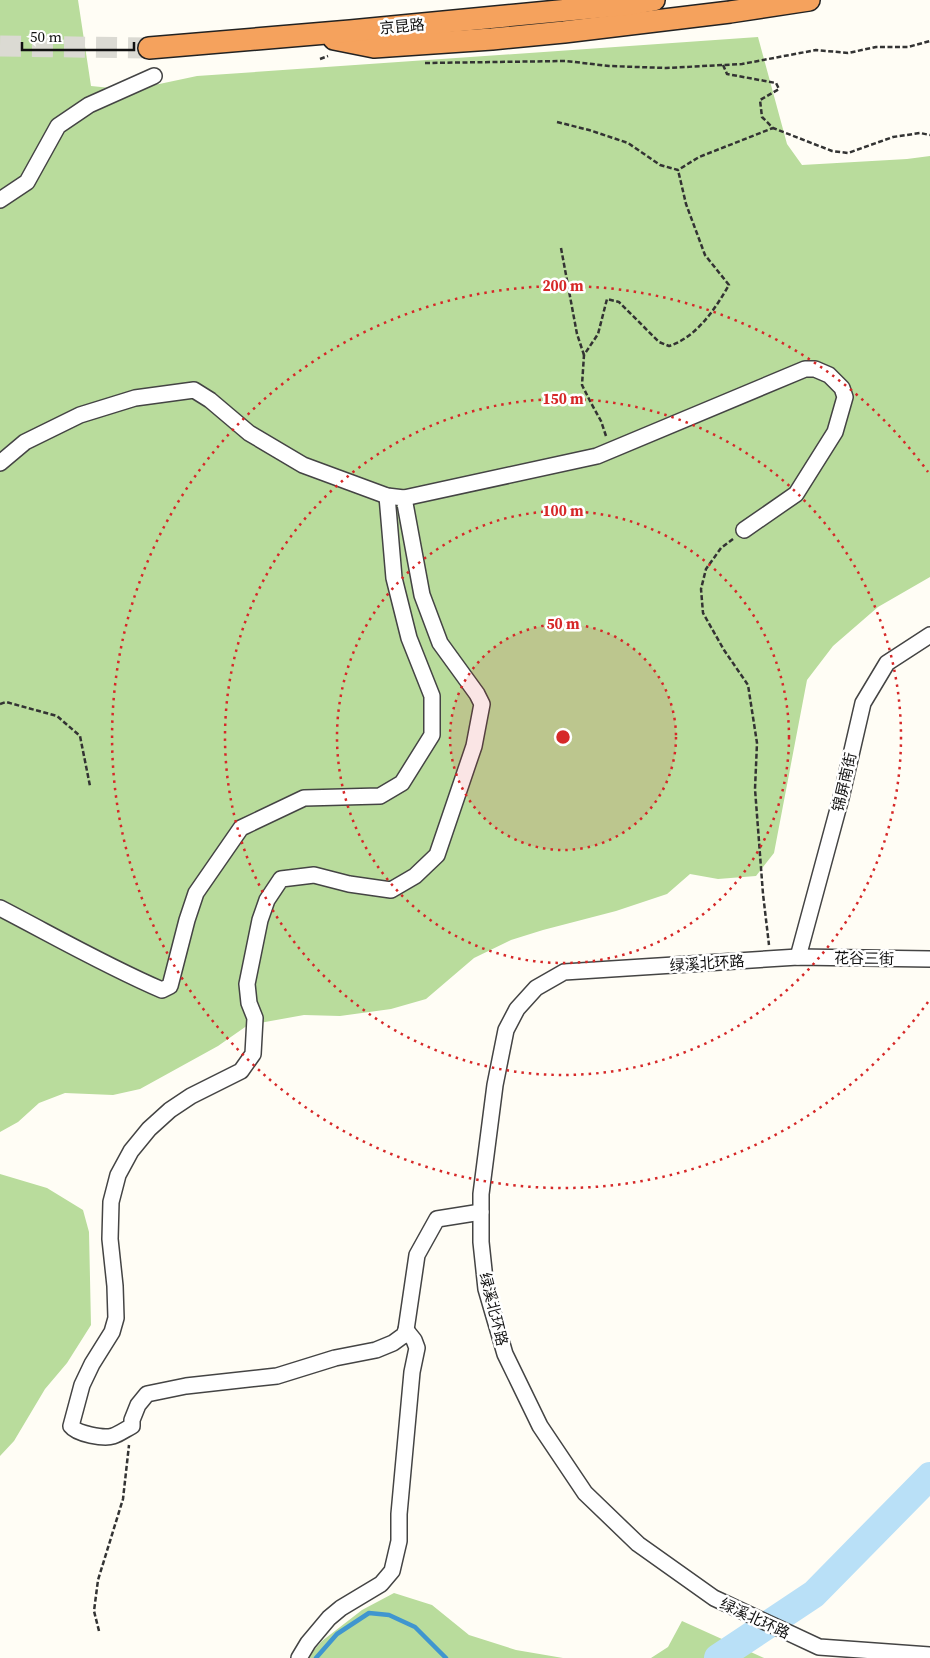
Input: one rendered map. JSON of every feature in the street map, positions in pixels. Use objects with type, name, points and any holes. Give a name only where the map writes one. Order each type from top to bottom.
[{"type":"highway","name":"京昆路","points":[[149,48],[631,4],[654,0]]},
{"type":"highway","points":[[311,34],[374,47],[384,47],[564,32],[730,12],[809,0]]},
{"type":"street","points":[[0,200],[27,182],[58,126],[89,104],[154,76]]},
{"type":"street","points":[[0,464],[24,442],[80,415],[135,398],[194,390],[210,400],[249,433],[303,465],[387,496],[404,498],[597,456],[804,370],[815,369],[829,375],[842,388],[845,397],[835,432],[796,494],[744,530]]},
{"type":"street","points":[[0,908],[64,943],[162,990],[170,986],[187,920],[196,894],[241,828],[304,798],[380,796],[402,783],[432,736],[432,696],[409,638],[394,578],[387,496]]},
{"type":"street","points":[[404,498],[422,595],[440,643],[477,694],[482,704],[474,746],[437,855],[415,876],[391,890],[349,884],[314,874],[281,880],[267,900],[260,920],[246,984],[249,1003],[255,1018],[253,1054],[241,1070],[170,1110],[149,1129],[131,1151],[118,1175],[112,1202],[110,1239],[116,1318],[112,1332],[92,1364],[82,1385],[71,1426],[82,1433],[112,1436],[132,1426],[132,1420],[138,1405],[147,1394],[186,1386],[277,1376],[335,1358],[376,1350],[393,1343],[404,1335],[406,1330],[418,1254],[437,1219],[481,1212]]},
{"type":"street","name":"锦屏南街","points":[[798,957],[841,798],[863,703],[886,663],[930,635]]},
{"type":"street","name":"绿溪北环路","points":[[798,957],[564,972],[536,988],[517,1009],[506,1030],[495,1085],[481,1194],[481,1242],[486,1289],[505,1354],[540,1426],[585,1493],[638,1544],[714,1598],[819,1647],[929,1652]]},
{"type":"street","name":"花谷三街","points":[[798,957],[930,959]]},
{"type":"street","points":[[299,1658],[308,1643],[329,1618],[341,1608],[381,1584],[392,1571],[399,1541],[399,1514],[412,1372],[417,1348],[414,1340],[406,1330]]},
{"type":"path","points":[[420,63],[459,64],[566,61],[608,66],[666,68],[742,64],[816,50],[848,53],[876,47],[908,47],[930,41]]},
{"type":"path","points":[[320,59],[330,54]]},
{"type":"path","points":[[723,65],[727,74],[776,83],[779,89],[760,100],[762,117],[773,128],[832,151],[848,153],[893,137],[930,134]]},
{"type":"path","points":[[557,122],[628,143],[660,165],[678,170],[699,157],[773,128]]},
{"type":"path","points":[[584,355],[598,334],[607,299],[619,302],[659,342],[669,346],[680,343],[711,315],[729,285],[705,254],[686,204],[678,170]]},
{"type":"path","points":[[561,248],[577,334],[584,355],[582,385],[606,434],[606,452]]},
{"type":"path","points":[[744,530],[721,548],[706,568],[701,589],[702,614],[748,685],[757,743],[755,789],[770,959]]},
{"type":"path","points":[[0,704],[6,702],[57,716],[80,736],[90,786]]},
{"type":"path","points":[[99,1631],[94,1611],[98,1580],[122,1499],[132,1426]]},
{"type":"green space","points":[[0,0],[78,0],[91,86],[131,90],[197,76],[758,37],[787,144],[802,165],[930,156],[930,577],[878,607],[833,646],[807,680],[774,853],[756,876],[718,879],[690,874],[667,894],[616,911],[511,940],[474,958],[426,999],[391,1009],[340,1016],[304,1015],[248,1025],[218,1046],[140,1089],[113,1095],[65,1093],[39,1103],[18,1122],[0,1132]]},
{"type":"green space","points":[[0,1174],[47,1188],[83,1210],[89,1232],[91,1325],[67,1363],[45,1389],[14,1441],[0,1456]]},
{"type":"green space","points":[[394,1593],[432,1605],[469,1635],[516,1650],[563,1658],[307,1658],[322,1641],[362,1610]]},
{"type":"green space","points":[[682,1621],[764,1658],[651,1658],[668,1647]]},
{"type":"waterway","points":[[718,1658],[814,1594],[930,1476]]},
{"type":"waterway","points":[[316,1658],[337,1634],[369,1613],[389,1615],[415,1627],[446,1658]]},
{"type":"tunnel","points":[[0,46],[149,48]]}]
